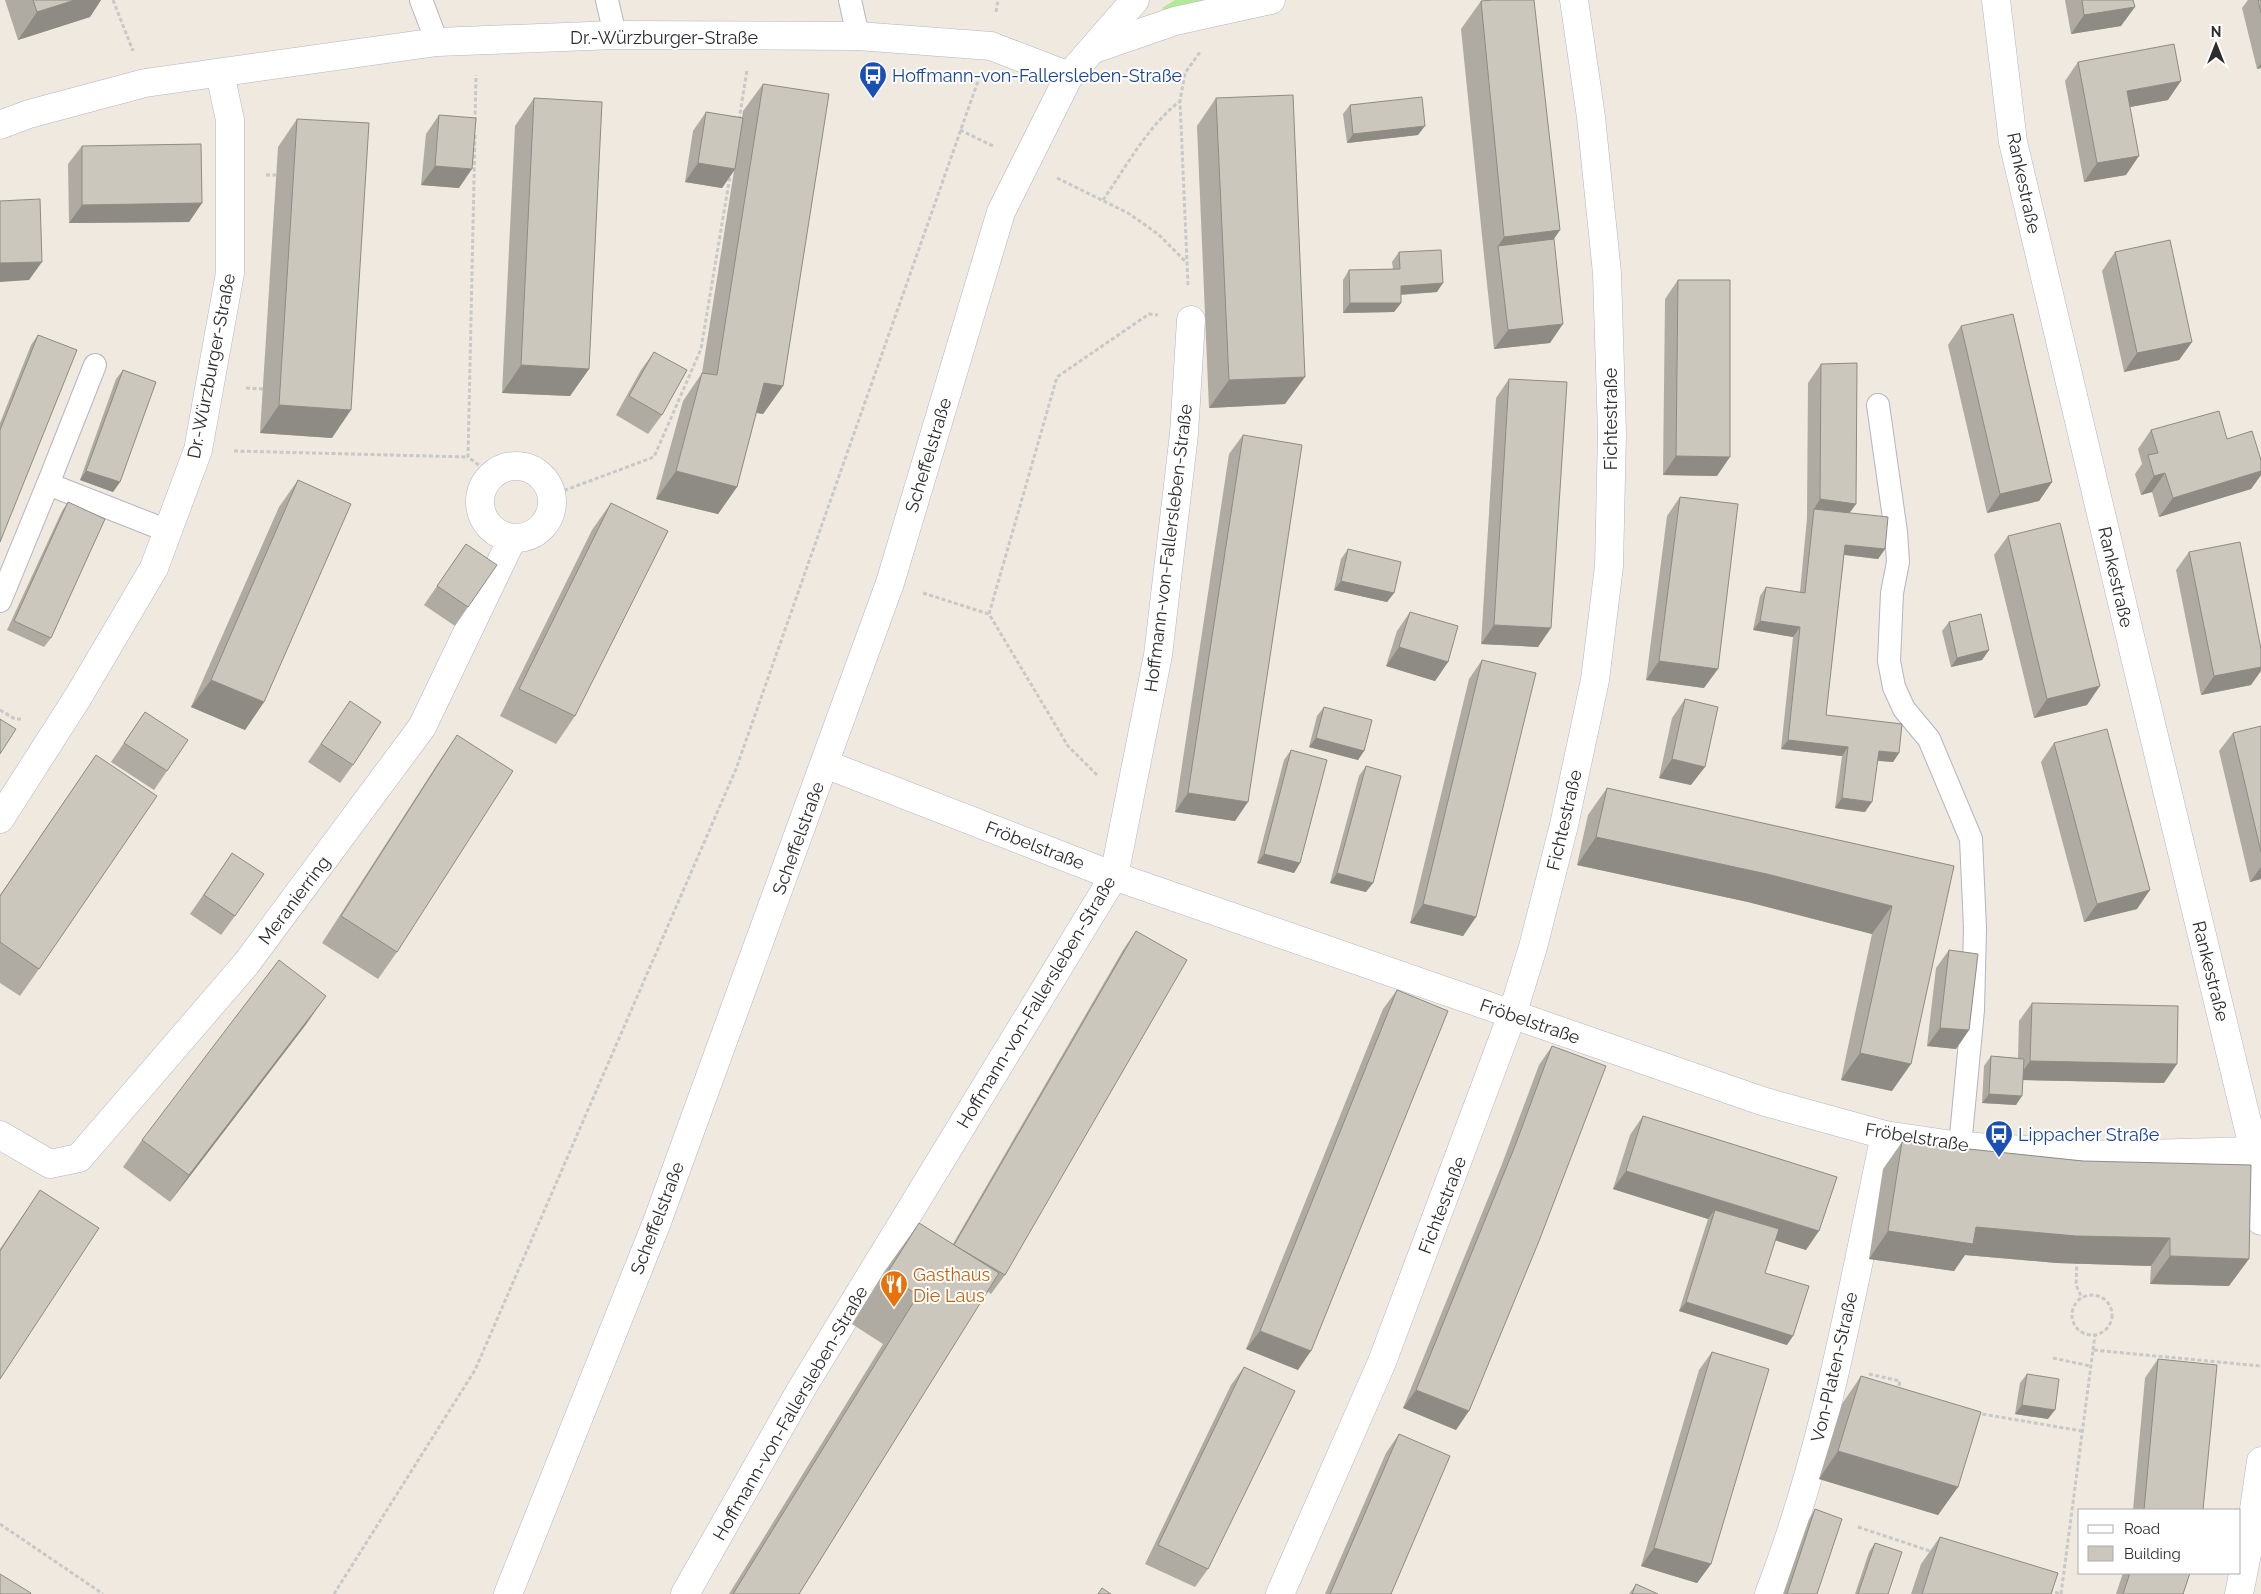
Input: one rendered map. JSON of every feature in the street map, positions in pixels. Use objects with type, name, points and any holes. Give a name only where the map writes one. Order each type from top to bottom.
[{"type":"street","points":[[1069,76],[1135,0]]},
{"type":"street","points":[[1092,49],[1175,21],[1271,0]]},
{"type":"street","name":"Fichtestraße","points":[[1280,1594],[1382,1362],[1512,1014],[1532,947],[1564,825],[1595,680],[1609,566],[1612,433],[1607,273],[1591,117],[1574,0]]},
{"type":"street","name":"Rankestraße","points":[[1996,0],[2013,142],[2134,653],[2258,1150],[2261,1221]]},
{"type":"street","name":"Dr.-Würzburger-Straße","points":[[0,125],[29,114],[145,83],[437,42],[476,40],[615,35],[858,36],[991,46],[1069,76]]},
{"type":"street","name":"Dr.-Würzburger-Straße","points":[[0,819],[78,696],[154,568],[198,450],[230,273],[230,120],[220,73]]},
{"type":"street","name":"Scheffelstraße","points":[[508,1594],[657,1222],[890,583],[1001,212],[1069,76]]},
{"type":"street","name":"Hoffmann-von-Fallersleben-Straße","points":[[685,1594],[802,1388],[1114,876],[1158,655],[1184,434],[1191,320]]},
{"type":"street","points":[[515,466],[528,467],[539,474],[547,483],[552,494],[551,512],[544,527],[534,534],[512,539],[500,535],[490,528],[480,507],[482,490],[492,475],[503,469],[515,466]]},
{"type":"street","name":"Meranierring","points":[[0,1135],[50,1164],[79,1158],[221,994],[246,964],[422,727],[512,539]]},
{"type":"street","name":"Fröbelstraße","points":[[825,764],[1114,876],[1762,1101],[1885,1135],[1960,1146],[2109,1155],[2258,1150]]},
{"type":"street","name":"Von-Platen-Straße","points":[[1769,1594],[1783,1558],[1816,1447],[1885,1135]]},
{"type":"street","points":[[2239,1594],[2249,1544],[2261,1461]]},
{"type":"lane","points":[[421,0],[437,42]]},
{"type":"lane","points":[[607,0],[615,35]]},
{"type":"lane","points":[[850,0],[858,36]]},
{"type":"lane","points":[[0,601],[95,365]]},
{"type":"lane","points":[[1878,405],[1896,532],[1898,562],[1891,602],[1889,661],[1892,678],[1904,709],[1929,739],[1971,839],[1975,928],[1973,1010],[1960,1146]]},
{"type":"lane","points":[[48,484],[168,531]]},
{"type":"path","points":[[113,0],[145,83]]},
{"type":"path","points":[[738,124],[752,36]]},
{"type":"path","points":[[468,456],[476,40]]},
{"type":"path","points":[[334,1594],[475,1370],[732,778],[991,46]]},
{"type":"path","points":[[989,614],[1057,377],[1149,314],[1191,320],[1186,263],[1180,101],[1171,108],[1142,143],[1103,200]]},
{"type":"path","points":[[960,130],[1128,213],[1158,234],[1186,263]]},
{"type":"path","points":[[552,494],[654,456],[701,350],[730,173]]},
{"type":"path","points":[[198,450],[468,456],[492,475]]},
{"type":"path","points":[[890,583],[989,614],[1068,746],[1128,805]]},
{"type":"path","points":[[2078,1257],[2076,1285],[2082,1298]]},
{"type":"path","points":[[2095,1294],[2106,1300],[2110,1305],[2112,1312],[2110,1324],[2101,1332],[2095,1334],[2082,1332],[2073,1322],[2073,1308],[2082,1298],[2095,1294]]},
{"type":"path","points":[[2042,1588],[2061,1594],[2095,1334]]},
{"type":"path","points":[[2093,1350],[2261,1366]]},
{"type":"path","points":[[2053,1358],[2090,1366]]},
{"type":"path","points":[[1834,1367],[1900,1381],[1897,1394]]},
{"type":"path","points":[[1974,1413],[2082,1431]]},
{"type":"path","points":[[0,1524],[103,1594]]},
{"type":"path","points":[[1858,1527],[1941,1554]]},
{"type":"green space","points":[[1175,0],[1205,0],[1167,15],[1162,8]]},
{"type":"building","points":[[33,0],[75,0],[37,12]]},
{"type":"building","points":[[1534,0],[1560,230],[1504,237],[1481,1]]},
{"type":"building","points":[[2082,0],[2133,0],[2135,7],[2084,15]]},
{"type":"building","points":[[2258,0],[2261,0],[2261,13]]},
{"type":"building","points":[[2174,44],[2181,81],[2127,91],[2139,156],[2097,163],[2078,62]]},
{"type":"building","points":[[763,84],[829,94],[783,386],[764,383],[737,487],[676,471],[702,373],[717,375]]},
{"type":"building","points":[[1293,95],[1305,377],[1229,380],[1216,98]]},
{"type":"building","points":[[1422,97],[1425,126],[1353,134],[1350,105]]},
{"type":"building","points":[[534,98],[602,102],[589,369],[521,365]]},
{"type":"building","points":[[706,112],[743,118],[735,169],[698,163]]},
{"type":"building","points":[[439,115],[476,118],[472,169],[435,166]]},
{"type":"building","points":[[297,119],[369,123],[351,410],[279,405]]},
{"type":"building","points":[[201,144],[202,203],[82,205],[82,146]]},
{"type":"building","points":[[40,199],[42,262],[0,263],[0,201]]},
{"type":"building","points":[[1554,239],[1563,324],[1508,330],[1498,246]]},
{"type":"building","points":[[2170,240],[2192,342],[2137,353],[2115,252]]},
{"type":"building","points":[[1441,250],[1443,283],[1401,286],[1401,303],[1350,303],[1349,270],[1400,269],[1399,252]]},
{"type":"building","points":[[1678,280],[1730,280],[1730,457],[1676,456]]},
{"type":"building","points":[[2013,314],[2052,482],[2000,494],[1961,326]]},
{"type":"building","points":[[38,335],[77,350],[0,542],[0,430]]},
{"type":"building","points":[[654,352],[687,370],[662,415],[629,396]]},
{"type":"building","points":[[1857,363],[1856,504],[1820,499],[1821,364]]},
{"type":"building","points":[[123,370],[156,382],[120,482],[86,471]]},
{"type":"building","points":[[1509,379],[1567,382],[1551,628],[1494,625]]},
{"type":"building","points":[[2219,411],[2227,439],[2252,431],[2261,460],[2261,471],[2173,498],[2165,473],[2154,476],[2148,455],[2158,453],[2151,430]]},
{"type":"building","points":[[1243,435],[1302,445],[1248,802],[1188,793]]},
{"type":"building","points":[[298,480],[351,504],[264,702],[211,680]]},
{"type":"building","points":[[1680,497],[1738,504],[1718,669],[1659,661]]},
{"type":"building","points":[[68,502],[105,519],[51,638],[14,621]]},
{"type":"building","points":[[611,503],[668,531],[575,716],[519,689]]},
{"type":"building","points":[[1814,509],[1888,517],[1885,549],[1845,545],[1826,715],[1902,724],[1899,753],[1879,751],[1872,802],[1842,798],[1848,747],[1788,740],[1800,627],[1760,621],[1766,587],[1805,593]]},
{"type":"building","points":[[2060,523],[2100,686],[2047,699],[2008,536]]},
{"type":"building","points":[[2240,542],[2261,649],[2261,667],[2214,676],[2189,552]]},
{"type":"building","points":[[466,544],[497,565],[468,607],[437,586]]},
{"type":"building","points":[[1348,549],[1401,562],[1394,593],[1341,581]]},
{"type":"building","points":[[1410,612],[1458,626],[1448,662],[1399,647]]},
{"type":"building","points":[[1981,614],[1989,650],[1957,658],[1949,622]]},
{"type":"building","points":[[1482,660],[1536,673],[1476,917],[1423,904]]},
{"type":"building","points":[[1685,699],[1718,707],[1705,767],[1672,759]]},
{"type":"building","points":[[350,701],[381,722],[353,765],[321,744]]},
{"type":"building","points":[[1324,707],[1372,720],[1364,751],[1316,738]]},
{"type":"building","points":[[145,712],[188,740],[167,771],[124,743]]},
{"type":"building","points":[[0,719],[16,729],[0,754]]},
{"type":"building","points":[[2261,726],[2261,852],[2233,733]]},
{"type":"building","points":[[2107,729],[2150,890],[2097,904],[2054,743]]},
{"type":"building","points":[[457,735],[513,771],[397,952],[341,916]]},
{"type":"building","points":[[1291,750],[1327,760],[1300,863],[1264,854]]},
{"type":"building","points":[[96,755],[157,796],[39,969],[0,942],[0,896]]},
{"type":"building","points":[[1366,766],[1401,776],[1373,883],[1337,873]]},
{"type":"building","points":[[1607,788],[1954,866],[1911,1064],[1860,1053],[1892,906],[1767,874],[1596,837]]},
{"type":"building","points":[[232,853],[264,874],[235,916],[204,895]]},
{"type":"building","points":[[1136,931],[1187,960],[1005,1275],[954,1245]]},
{"type":"building","points":[[1949,950],[1978,954],[1969,1030],[1940,1028]]},
{"type":"building","points":[[279,960],[326,996],[189,1175],[142,1140]]},
{"type":"building","points":[[1397,990],[1448,1011],[1311,1351],[1260,1331]]},
{"type":"building","points":[[2032,1003],[2178,1006],[2177,1064],[2030,1061]]},
{"type":"building","points":[[1552,1046],[1606,1066],[1539,1241],[1469,1411],[1416,1390],[1515,1146]]},
{"type":"building","points":[[1991,1056],[2024,1059],[2022,1096],[1989,1094]]},
{"type":"building","points":[[1643,1116],[1837,1177],[1819,1231],[1626,1171]]},
{"type":"building","points":[[1902,1142],[2083,1161],[2251,1165],[2249,1259],[2170,1256],[2170,1238],[2076,1236],[1976,1227],[1973,1244],[1888,1231]]},
{"type":"building","points":[[40,1190],[99,1228],[0,1379],[0,1251]]},
{"type":"building","points":[[1715,1210],[1779,1229],[1765,1273],[1809,1286],[1793,1336],[1686,1302]]},
{"type":"building","points":[[919,1223],[999,1273],[799,1594],[733,1594],[918,1295],[886,1275]]},
{"type":"building","points":[[1712,1352],[1769,1369],[1711,1564],[1654,1548]]},
{"type":"building","points":[[2158,1359],[2217,1365],[2203,1509],[2144,1509]]},
{"type":"building","points":[[1244,1367],[1295,1391],[1208,1569],[1158,1545]]},
{"type":"building","points":[[2027,1374],[2059,1379],[2055,1410],[2022,1405]]},
{"type":"building","points":[[1861,1376],[1981,1412],[1958,1487],[1838,1451]]},
{"type":"building","points":[[1399,1434],[1450,1456],[1391,1594],[1330,1594]]},
{"type":"building","points":[[1815,1509],[1842,1519],[1817,1594],[1787,1594]]},
{"type":"building","points":[[1940,1537],[2058,1573],[2051,1594],[1922,1594]]},
{"type":"building","points":[[1875,1543],[1902,1552],[1888,1594],[1858,1594]]},
{"type":"building","points":[[0,1574],[31,1593],[0,1594]]},
{"type":"building","points":[[2130,1574],[2190,1574],[2183,1594],[2123,1594]]},
{"type":"building","points":[[1636,1584],[1658,1594],[1632,1594]]},
{"type":"building","points":[[1102,1588],[1111,1594],[1098,1594]]},
{"type":"place","name":"Hoffmann-von-Fallersleben-Straße","points":[[873,99]]},
{"type":"place","name":"Lippacher Straße","points":[[1999,1158]]},
{"type":"place","name":"Gasthaus Die Laus","points":[[894,1308]]}]
